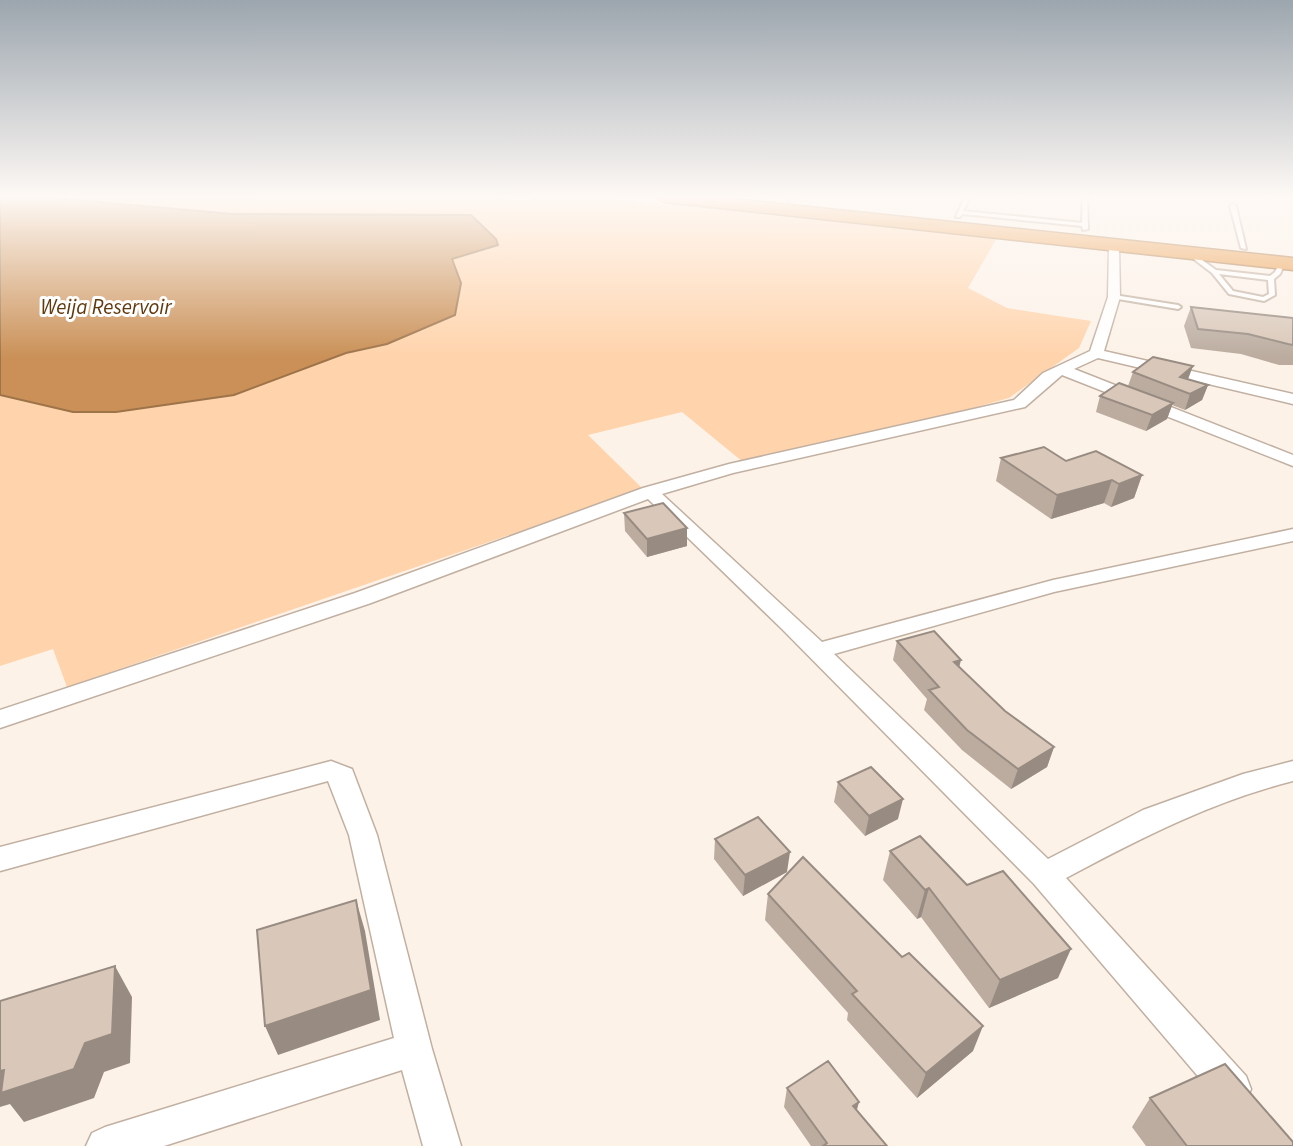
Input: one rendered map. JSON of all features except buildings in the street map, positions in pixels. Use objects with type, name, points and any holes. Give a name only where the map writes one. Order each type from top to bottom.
[{"type":"highway","points":[[1162,250],[1285,265]]},
{"type":"highway","points":[[1250,250],[1285,265]]},
{"type":"street","points":[[1096,353],[1114,297],[1113,250]]},
{"type":"street","points":[[0,719],[363,598],[650,492],[729,469],[1019,404],[1048,376],[1096,353],[1293,400]]},
{"type":"street","points":[[1062,370],[1293,461]]},
{"type":"street","points":[[650,492],[817,651],[1045,875],[1255,1115]]},
{"type":"street","points":[[817,651],[932,615],[1186,556],[1293,536]]},
{"type":"street","points":[[0,859],[319,772],[331,771],[342,776],[363,835],[414,1049],[442,1146]]},
{"type":"street","points":[[1045,875],[1153,818],[1253,781],[1293,771]]},
{"type":"street","points":[[105,1146],[414,1049]]},
{"type":"lane","points":[[1189,253],[1214,272],[1231,293],[1264,299],[1271,298],[1285,265],[1214,272]]},
{"type":"lane","points":[[1114,297],[1178,307]]},
{"type":"shaded area","points":[[428,250],[990,250],[968,288],[1007,308],[1091,321],[1079,348],[1009,398],[919,423],[743,462],[682,412],[588,435],[643,489],[67,687],[53,649],[0,666],[0,395],[73,412],[116,412],[234,395],[346,353],[387,344],[461,283],[451,259]]},
{"type":"water","name":"Weija Reservoir","points":[[0,250],[480,250],[452,259],[461,283],[455,315],[387,344],[346,353],[234,395],[116,412],[73,412],[0,395]]}]
